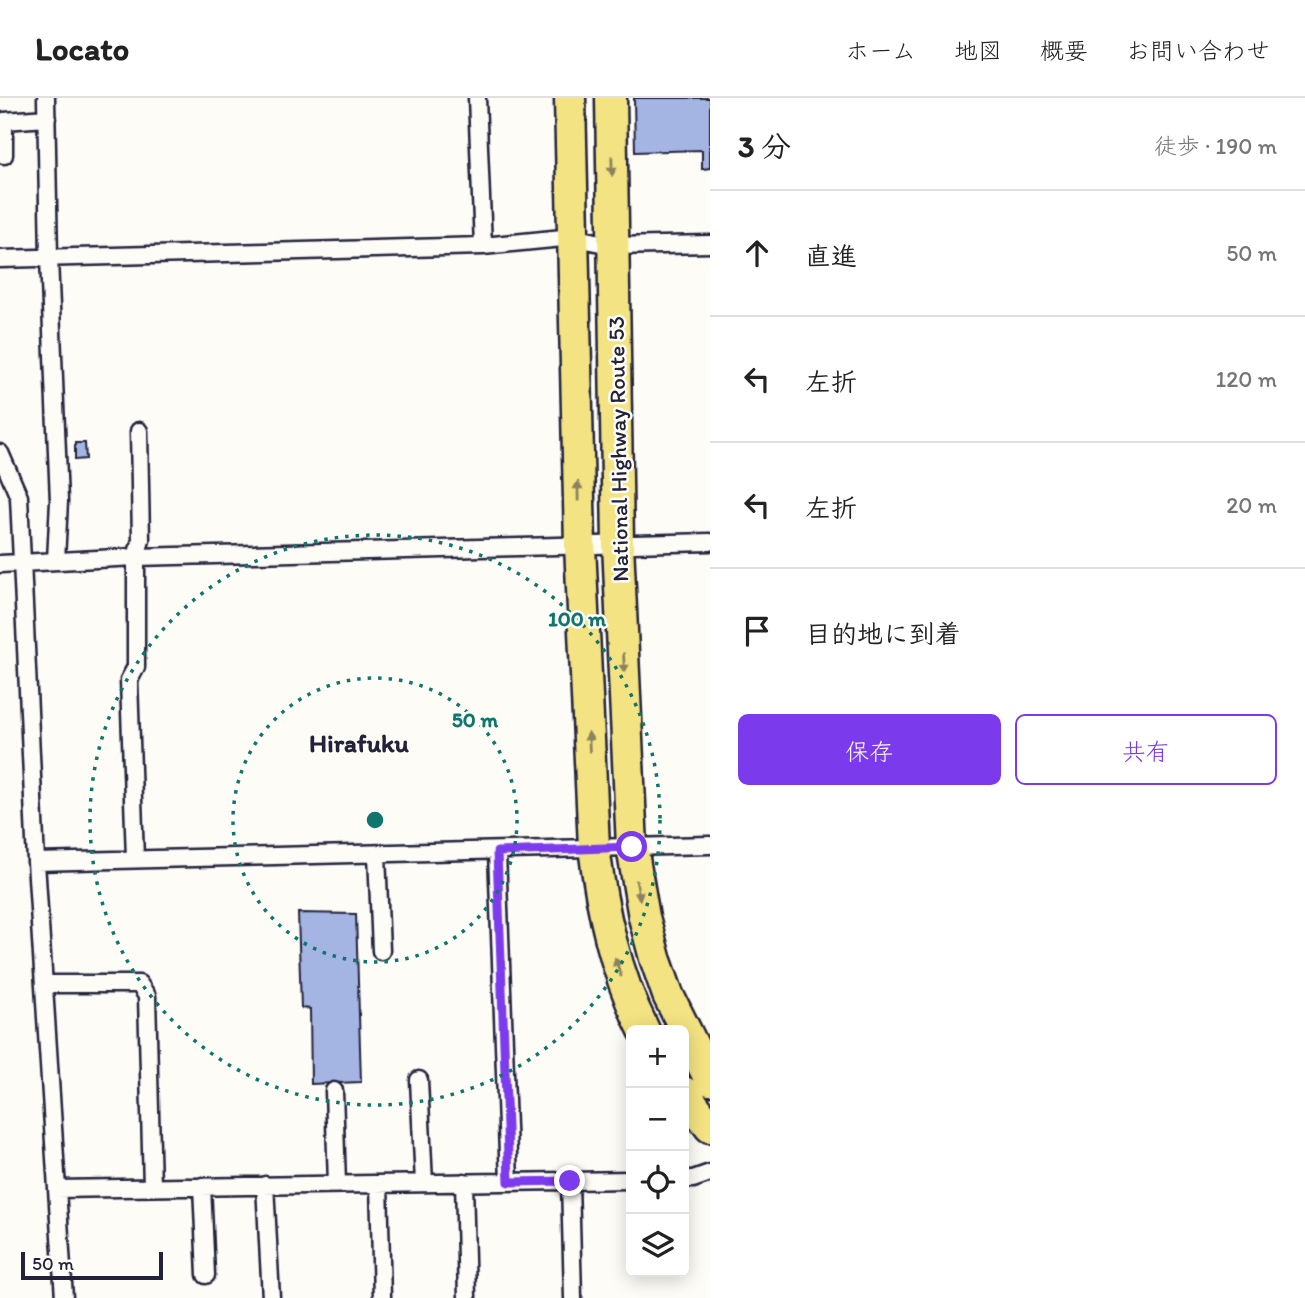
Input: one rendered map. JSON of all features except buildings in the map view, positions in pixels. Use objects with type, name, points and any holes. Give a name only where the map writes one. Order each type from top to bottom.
[{"type":"highway","name":"National Highway Route 53","points":[[570,98],[580,545],[594,847],[617,966],[642,1025]]},
{"type":"highway","name":"National Highway Route 53","points":[[611,98],[618,544],[632,847],[644,917],[655,958],[668,995],[710,1080]]},
{"type":"highway","points":[[689,1099],[710,1127]]},
{"type":"street","points":[[477,98],[483,246]]},
{"type":"street","points":[[0,111],[46,109]]},
{"type":"street","points":[[4,155],[4,121],[46,109]]},
{"type":"street","points":[[46,109],[59,501],[56,560]]},
{"type":"street","points":[[0,259],[483,246],[573,237],[614,246],[710,244]]},
{"type":"street","points":[[135,859],[129,680],[136,667],[136,557],[141,540],[139,431]]},
{"type":"street","points":[[0,453],[19,497],[36,862],[64,1298]]},
{"type":"street","points":[[0,564],[136,557],[710,542]]},
{"type":"street","points":[[36,862],[710,845]]},
{"type":"street","points":[[497,852],[509,1182]]},
{"type":"street","points":[[377,854],[381,951]]},
{"type":"street","points":[[44,984],[139,984],[147,996],[152,1187]]},
{"type":"street","points":[[419,1080],[424,1183]]},
{"type":"street","points":[[334,1091],[337,1184]]},
{"type":"street","points":[[689,1179],[710,1173]]},
{"type":"street","points":[[57,1189],[626,1180]]},
{"type":"street","points":[[570,1181],[573,1298]]},
{"type":"street","points":[[464,1182],[467,1298]]},
{"type":"street","points":[[379,1184],[382,1298]]},
{"type":"street","points":[[265,1185],[271,1298]]},
{"type":"street","points":[[202,1186],[206,1275]]},
{"type":"district","name":"Hirafuku","points":[[359,743]]},
{"type":"route","points":[[570,1181],[509,1182],[497,852],[632,847]]}]
